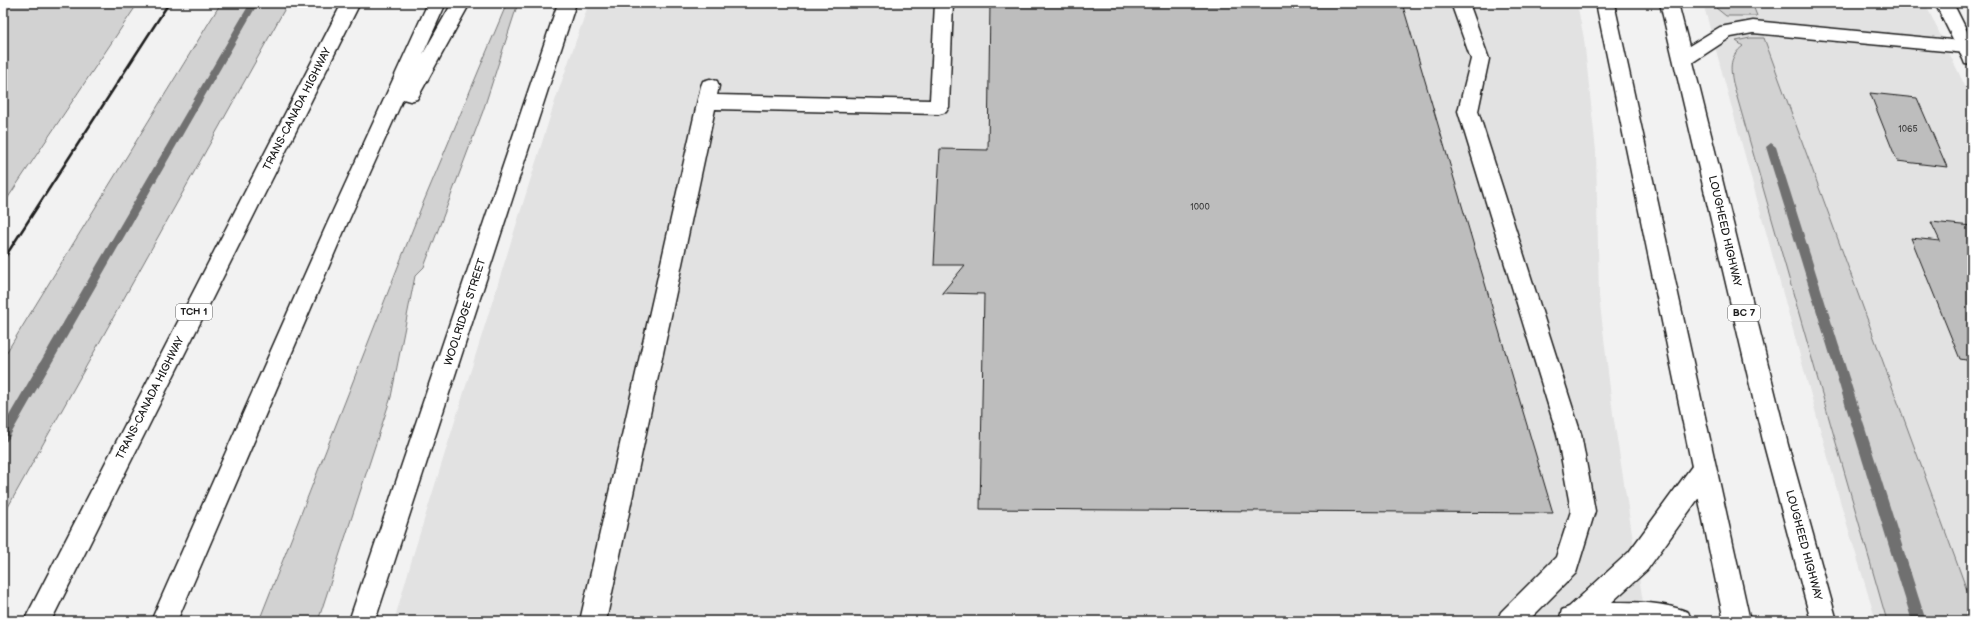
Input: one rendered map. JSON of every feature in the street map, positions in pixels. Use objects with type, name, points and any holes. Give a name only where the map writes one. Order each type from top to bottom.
[{"type":"main road","name":"TRANS-CANADA HIGHWAY","points":[[37,621],[351,3]]},
{"type":"main road","points":[[164,621],[337,224],[437,3]]},
{"type":"main road","points":[[337,224],[460,3]]},
{"type":"main road","name":"WOOLRIDGE STREET","points":[[362,621],[568,3]]},
{"type":"main road","points":[[593,621],[708,94],[939,107],[944,3]]},
{"type":"main road","points":[[1460,3],[1480,59],[1468,111],[1569,434],[1583,511],[1567,564],[1510,621]]},
{"type":"main road","points":[[1605,3],[1737,621]]},
{"type":"main road","name":"LOUGHEED HIGHWAY","points":[[1669,3],[1776,445],[1824,621]]},
{"type":"main road","points":[[1944,3],[1969,53]]},
{"type":"main road","points":[[1683,59],[1726,31],[1753,26],[1969,53]]},
{"type":"main road","points":[[1570,619],[1638,561],[1704,470]]},
{"type":"main road","points":[[1570,619],[1649,615],[1673,618],[1679,621]]},
{"type":"shaded area","points":[[3,3],[138,3],[3,205]]},
{"type":"shaded area","points":[[221,3],[288,3],[3,516],[3,358]]},
{"type":"shaded area","points":[[507,3],[518,3],[483,111],[424,267],[415,276],[391,397],[318,621],[259,621],[421,208]]},
{"type":"shaded area","points":[[589,3],[1577,3],[1584,39],[1596,151],[1599,296],[1613,414],[1646,621],[394,621],[415,549],[555,101]]},
{"type":"shaded area","points":[[1703,3],[1925,3],[1966,88],[1972,108],[1972,621],[1876,621],[1840,501]]},
{"type":"shaded area","points":[[1710,3],[1752,3],[1757,16],[1726,16]]},
{"type":"shaded area","points":[[1750,38],[1764,38],[1972,604],[1972,621],[1887,621],[1733,83],[1731,67],[1733,58],[1738,50],[1743,46],[1736,41]]},
{"type":"building","points":[[990,3],[1402,3],[1553,513],[980,509],[984,294],[942,293],[965,265],[934,265],[940,149],[988,150]]},
{"type":"building","points":[[1870,93],[1917,98],[1947,167],[1897,161]]},
{"type":"building","points":[[1931,222],[1972,226],[1972,361],[1960,359],[1911,238],[1940,241]]},
{"type":"waterway","points":[[3,437],[254,3]]},
{"type":"waterway","points":[[1771,147],[1919,621]]},
{"type":"railway","points":[[3,260],[169,3]]}]
